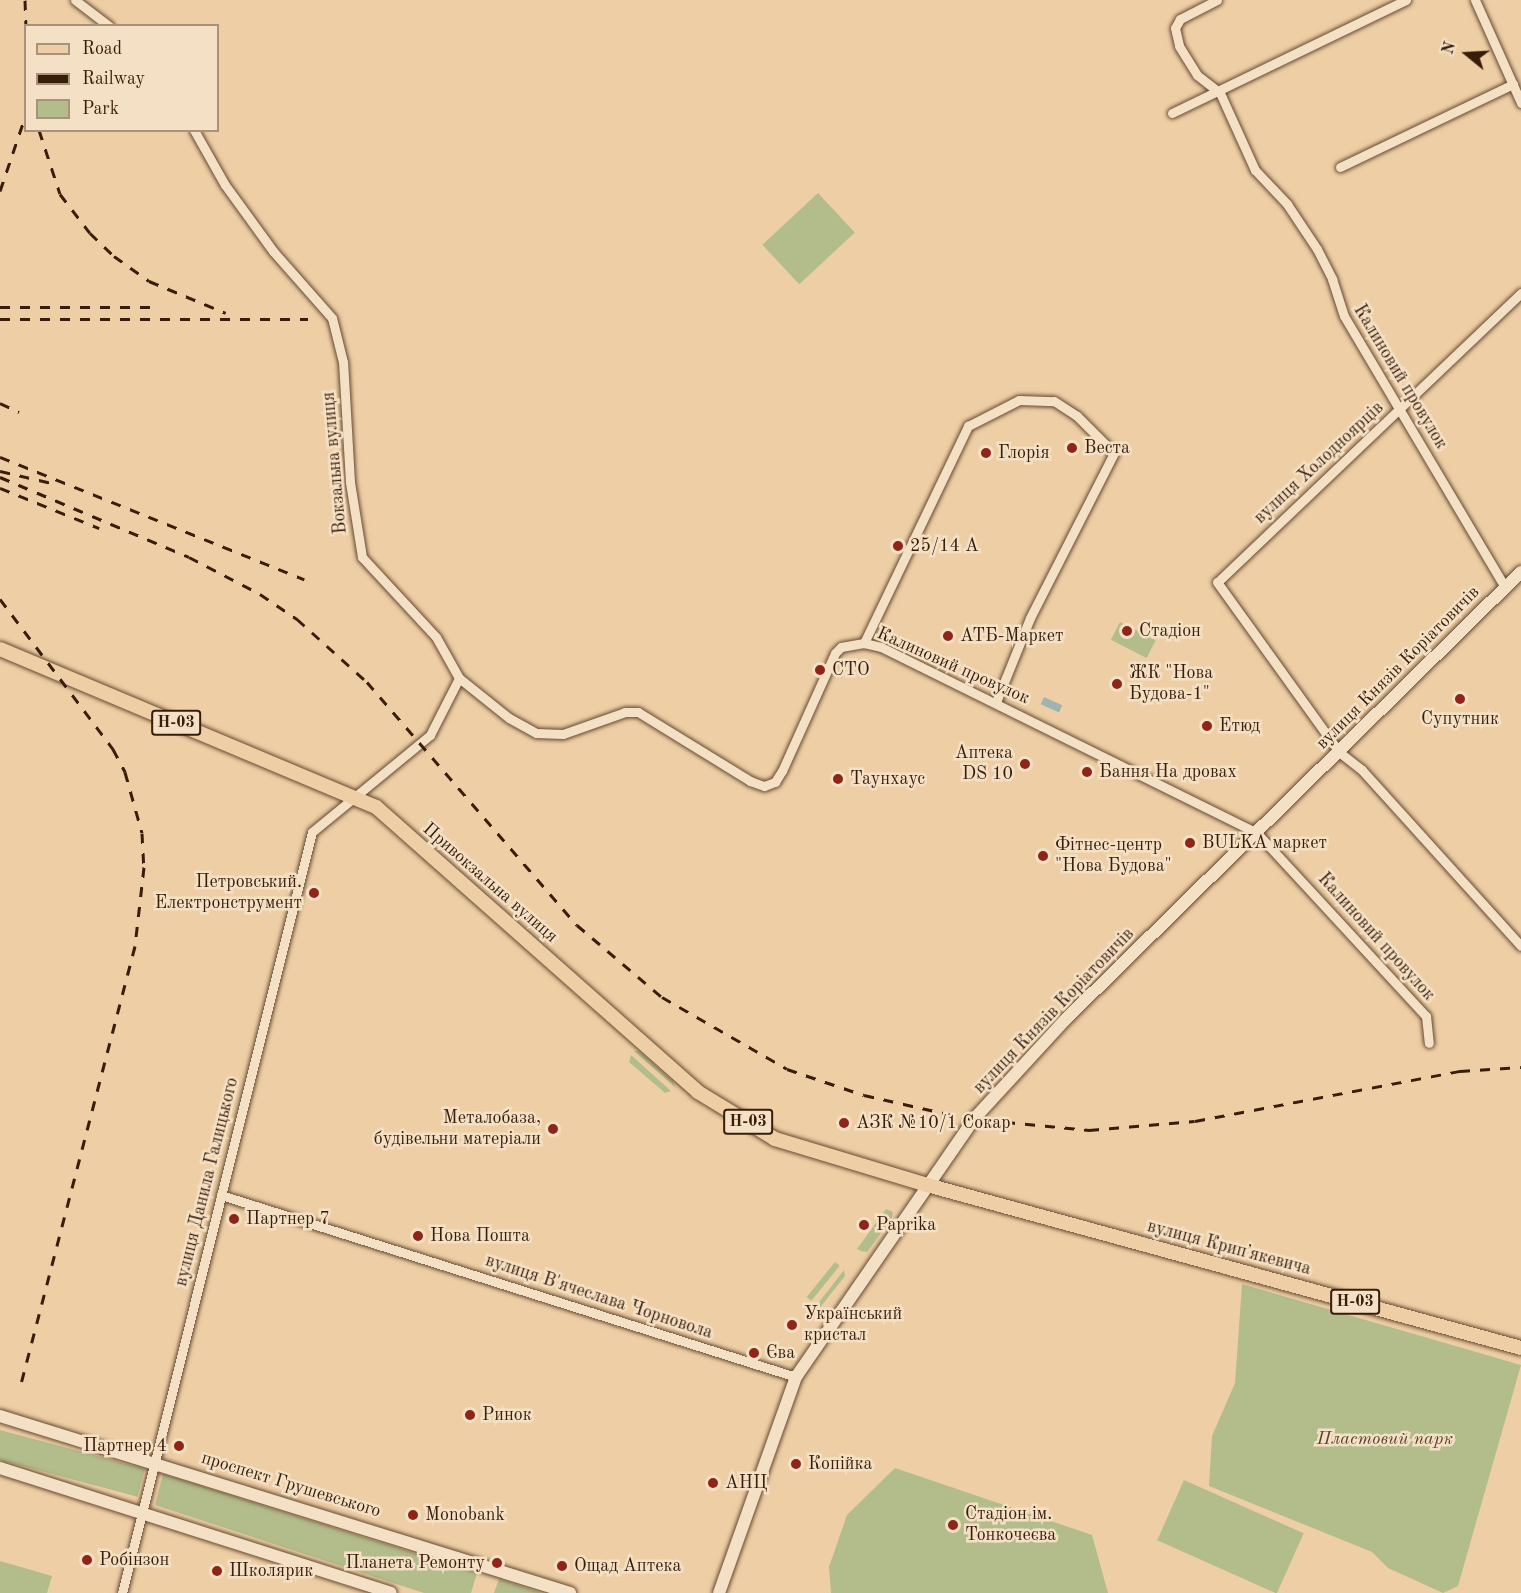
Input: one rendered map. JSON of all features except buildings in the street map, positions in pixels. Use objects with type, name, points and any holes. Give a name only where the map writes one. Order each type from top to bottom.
[{"type":"main road","name":"вулиця Князів Коріатовичів","points":[[719,1593],[796,1377],[973,1120],[1066,1019],[1521,572]]},
{"type":"main road","name":"Привокзальна вулиця","points":[[0,649],[376,807],[698,1092],[775,1139],[927,1185]]},
{"type":"main road","name":"вулиця Крипʼякевича","points":[[927,1185],[1521,1348]]},
{"type":"main road","name":"проспект Грушевського","points":[[0,1416],[156,1461],[570,1593]]},
{"type":"main road","points":[[0,1468],[391,1593]]},
{"type":"street","points":[[75,0],[106,24]]},
{"type":"street","points":[[1216,0],[1185,15],[1175,28],[1188,63],[1218,91]]},
{"type":"street","points":[[1172,113],[1406,0]]},
{"type":"street","points":[[1474,0],[1516,87],[1521,103]]},
{"type":"street","points":[[1340,167],[1516,87]]},
{"type":"street","name":"Калиновий провулок","points":[[1218,91],[1255,170],[1287,204],[1317,249],[1332,279],[1344,316],[1401,408],[1505,587]]},
{"type":"street","name":"Вокзальна вулиця","points":[[195,132],[225,184],[273,251],[332,318],[343,362],[350,482],[362,557],[436,637],[459,678]]},
{"type":"street","name":"вулиця Холодноярців","points":[[1339,752],[1217,582],[1521,293]]},
{"type":"street","points":[[864,643],[968,426],[1019,400],[1054,401],[1077,416],[1114,453],[1030,618],[996,702]]},
{"type":"street","name":"Калиновий провулок","points":[[459,678],[509,718],[536,733],[563,734],[625,712],[638,712],[750,781],[764,786],[775,782],[782,771],[835,653],[841,647],[864,643],[880,647],[996,702],[1256,832],[1426,1016],[1429,1043]]},
{"type":"street","points":[[353,796],[401,762],[430,735],[459,678]]},
{"type":"street","points":[[1339,752],[1362,770],[1521,946]]},
{"type":"street","name":"вулиця Данила Галицького","points":[[122,1593],[312,832],[353,796]]},
{"type":"street","name":"вулиця В'ячеслава Чорновола","points":[[221,1195],[796,1377]]},
{"type":"green space","points":[[818,193],[855,232],[799,284],[762,245]]},
{"type":"green space","name":"Стадіон","points":[[1120,622],[1156,640],[1147,658],[1111,640]]},
{"type":"green space","points":[[634,1051],[639,1051],[673,1081],[675,1087]]},
{"type":"green space","points":[[631,1055],[671,1091],[665,1093],[629,1062]]},
{"type":"green space","points":[[886,1209],[893,1212],[892,1218],[867,1252],[857,1249]]},
{"type":"green space","points":[[835,1262],[840,1266],[811,1301],[807,1297]]},
{"type":"green space","points":[[844,1270],[845,1276],[818,1310],[816,1306]]},
{"type":"green space","name":"Пластовий парк","points":[[1242,1284],[1521,1365],[1458,1586],[1443,1593],[1388,1568],[1372,1552],[1209,1486],[1212,1436],[1235,1383]]},
{"type":"green space","points":[[0,1430],[145,1469],[137,1497],[0,1460]]},
{"type":"green space","name":"Стадіон ім. Тонкочеєва","points":[[895,1468],[1092,1535],[1108,1593],[831,1593],[829,1567],[847,1515]]},
{"type":"green space","points":[[163,1474],[477,1573],[471,1593],[424,1593],[155,1505]]},
{"type":"green space","points":[[1184,1480],[1304,1533],[1277,1593],[1157,1540]]},
{"type":"green space","points":[[0,1561],[52,1576],[47,1593],[0,1593]]},
{"type":"green space","points":[[499,1579],[541,1593],[494,1593]]},
{"type":"water","points":[[1044,697],[1062,705],[1059,712],[1041,704]]},
{"type":"railway","points":[[25,0],[26,24]]},
{"type":"railway","points":[[0,191],[24,120]]},
{"type":"railway","points":[[40,132],[60,194],[90,233],[114,256],[149,281],[226,313]]},
{"type":"railway","points":[[0,307],[151,307]]},
{"type":"railway","points":[[0,319],[308,319]]},
{"type":"railway","points":[[0,403],[19,412]]},
{"type":"railway","points":[[0,457],[304,579]]},
{"type":"railway","points":[[0,471],[52,483]]},
{"type":"railway","points":[[0,477],[189,557],[260,594],[297,619],[367,682],[577,925],[662,997],[787,1069],[864,1095],[965,1118],[1089,1130],[1195,1121],[1460,1071],[1521,1067]]},
{"type":"railway","points":[[0,488],[99,528]]},
{"type":"railway","points":[[0,599],[113,749],[125,772],[142,833],[144,867],[135,946],[21,1385]]},
{"type":"place","name":"Веста","points":[[1072,448]]},
{"type":"place","name":"Глорія","points":[[986,453]]},
{"type":"place","name":"25/14 А","points":[[898,546]]},
{"type":"place","name":"Стадіон","points":[[1127,631]]},
{"type":"place","name":"АТБ-Маркет","points":[[948,636]]},
{"type":"place","name":"СТО","points":[[820,670]]},
{"type":"place","name":"ЖК \"Нова Будова-1\"","points":[[1117,684]]},
{"type":"place","name":"Супутник","points":[[1460,699]]},
{"type":"place","name":"Етюд","points":[[1207,726]]},
{"type":"place","name":"Аптека DS 10","points":[[1025,764]]},
{"type":"place","name":"Бання На дровах","points":[[1087,772]]},
{"type":"place","name":"Таунхаус","points":[[838,779]]},
{"type":"place","name":"BULKA маркет","points":[[1190,843]]},
{"type":"place","name":"Фітнес-центр \"Нова Будова\"","points":[[1043,856]]},
{"type":"place","name":"Петровський. Електронструмент","points":[[314,893]]},
{"type":"place","name":"АЗК №10/1 Сокар","points":[[844,1123]]},
{"type":"place","name":"Металобаза, будівельни матеріали","points":[[553,1129]]},
{"type":"place","name":"Партнер 7","points":[[234,1219]]},
{"type":"place","name":"Paprika","points":[[864,1225]]},
{"type":"place","name":"Нова Пошта","points":[[418,1236]]},
{"type":"place","name":"Український кристал","points":[[792,1325]]},
{"type":"place","name":"Єва","points":[[754,1353]]},
{"type":"place","name":"Ринок","points":[[470,1415]]},
{"type":"place","name":"Партнер 4","points":[[179,1446]]},
{"type":"place","name":"Копійка","points":[[796,1464]]},
{"type":"place","name":"АНЦ","points":[[713,1483]]},
{"type":"place","name":"Monobank","points":[[413,1515]]},
{"type":"place","name":"Стадіон ім. Тонкочеєва","points":[[953,1525]]},
{"type":"place","name":"Робінзон","points":[[87,1560]]},
{"type":"place","name":"Планета Ремонту","points":[[497,1563]]},
{"type":"place","name":"Ощад Аптека","points":[[562,1566]]},
{"type":"place","name":"Школярик","points":[[217,1571]]}]
